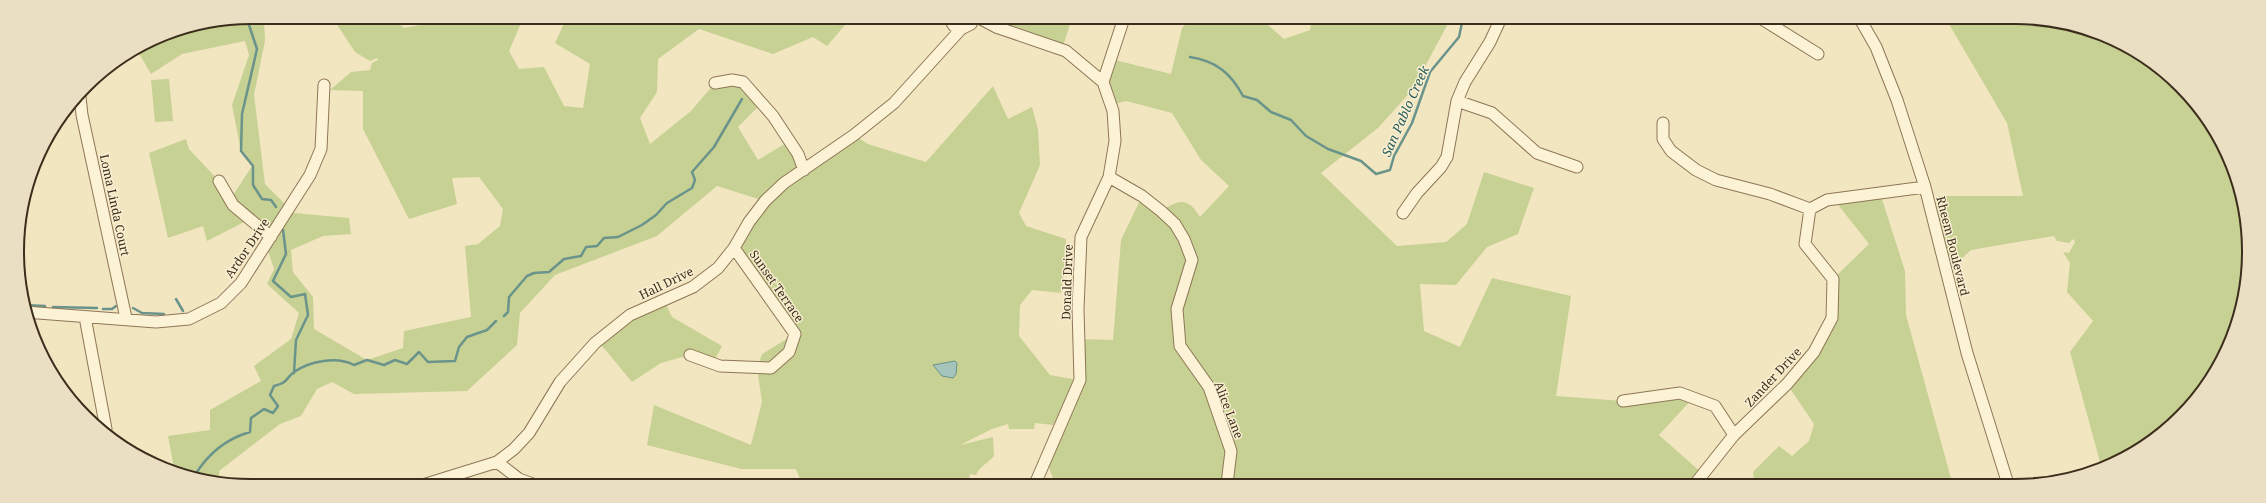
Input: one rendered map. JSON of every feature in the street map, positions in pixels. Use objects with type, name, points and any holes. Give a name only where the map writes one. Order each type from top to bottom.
[{"type":"street","name":"Hall Drive","points":[[942,50],[948,24]]},
{"type":"street","points":[[952,24],[954,26],[968,24],[996,27]]},
{"type":"street","name":"Hall Drive","points":[[442,479],[497,462],[514,449],[529,433],[560,382],[595,343],[630,315],[693,287],[718,268],[734,248],[749,222],[765,201],[784,183],[854,135],[894,103],[942,50],[968,24]]},
{"type":"street","points":[[990,24],[1066,51],[1103,82],[1122,24]]},
{"type":"street","points":[[1403,213],[1417,193],[1441,167],[1447,157],[1458,101],[1465,82],[1490,42],[1498,24]]},
{"type":"street","points":[[1770,24],[1818,54]]},
{"type":"street","name":"Rheem Boulevard","points":[[1863,24],[1876,47],[1897,100],[1925,186],[1967,353],[2006,479]]},
{"type":"street","points":[[715,83],[732,80],[743,82],[773,116],[798,154],[804,170]]},
{"type":"street","name":"Donald Drive","points":[[1037,479],[1080,380],[1078,309],[1081,237],[1109,177],[1114,133],[1113,111],[1103,82]]},
{"type":"street","name":"Ardor Drive","points":[[33,313],[85,317],[126,318],[156,322],[189,319],[221,303],[241,283],[310,175],[321,149],[324,85]]},
{"type":"street","name":"Loma Linda Court","points":[[80,101],[82,115],[126,318]]},
{"type":"street","points":[[1458,101],[1492,114],[1537,153],[1578,167]]},
{"type":"street","points":[[1663,123],[1663,139],[1671,151],[1696,170],[1716,180],[1770,194],[1810,209],[1827,200],[1925,186]]},
{"type":"street","name":"Alice Lane","points":[[1109,177],[1142,196],[1161,211],[1175,224],[1184,239],[1192,260],[1177,309],[1180,346],[1209,387],[1231,451],[1228,479]]},
{"type":"street","points":[[219,182],[233,205],[271,237]]},
{"type":"street","name":"Zander Drive","points":[[1699,479],[1734,435],[1787,384],[1814,352],[1832,318],[1834,279],[1805,244],[1810,209]]},
{"type":"street","name":"Sunset Terrace","points":[[690,355],[720,366],[770,368],[789,352],[795,334],[734,248]]},
{"type":"street","points":[[85,317],[105,426]]},
{"type":"street","points":[[1623,401],[1680,393],[1715,406],[1734,435]]},
{"type":"street","points":[[497,462],[519,479]]},
{"type":"green space","points":[[237,24],[264,24],[265,41],[254,95],[265,184],[294,213],[349,218],[351,234],[323,236],[291,250],[293,272],[313,297],[314,329],[367,360],[403,348],[404,331],[471,317],[465,246],[478,244],[500,226],[503,209],[479,177],[452,178],[457,204],[409,219],[363,129],[363,91],[330,90],[351,72],[370,70],[372,63],[378,60],[377,58],[370,61],[355,52],[337,24],[399,24],[404,28],[425,24],[521,24],[509,51],[519,69],[544,67],[564,106],[583,108],[590,64],[555,43],[564,24],[846,24],[827,46],[813,37],[773,54],[699,29],[658,59],[657,92],[640,118],[650,144],[691,111],[715,83],[732,80],[762,103],[738,127],[758,160],[788,142],[804,170],[854,135],[868,144],[926,162],[993,86],[1008,119],[1032,107],[1038,129],[1040,165],[1019,213],[1026,226],[1066,239],[1065,267],[1061,293],[1032,290],[1020,305],[1019,336],[1050,375],[1079,380],[1079,339],[1113,340],[1121,240],[1142,196],[1161,211],[1178,202],[1187,203],[1200,217],[1229,186],[1201,160],[1172,113],[1126,101],[1111,105],[1103,82],[1111,59],[1171,74],[1182,28],[1186,24],[1267,24],[1284,39],[1310,30],[1311,24],[1448,24],[1413,89],[1378,128],[1321,173],[1397,246],[1446,242],[1467,224],[1484,172],[1534,188],[1518,234],[1487,247],[1456,285],[1420,284],[1424,331],[1460,347],[1492,278],[1571,296],[1556,396],[1623,401],[1693,398],[1659,435],[1703,474],[1699,479],[1053,479],[1046,460],[1078,383],[1053,425],[1035,423],[1034,429],[1009,429],[1008,424],[992,429],[960,445],[993,437],[994,456],[982,466],[976,475],[970,474],[969,479],[800,479],[796,469],[741,469],[647,445],[654,405],[751,445],[762,402],[757,368],[762,354],[795,334],[734,248],[765,201],[717,186],[657,236],[555,275],[520,313],[517,345],[467,391],[354,394],[332,382],[317,389],[301,416],[280,424],[219,471],[219,477],[207,475],[174,465],[168,436],[210,430],[210,410],[261,381],[254,366],[291,339],[299,313],[267,284],[274,269],[266,245],[250,219],[207,241],[203,226],[168,238],[149,153],[186,139],[189,149],[219,181],[230,200],[252,166],[241,151],[232,105],[249,55],[245,41],[182,54],[151,74],[139,53],[164,41],[207,28]]},
{"type":"green space","points":[[1001,24],[1070,24],[1064,43],[1066,51]]},
{"type":"green space","points":[[1949,24],[2029,24],[2059,28],[2102,41],[2141,62],[2165,80],[2186,101],[2204,125],[2225,164],[2238,207],[2242,237],[2242,266],[2238,296],[2225,339],[2212,365],[2186,402],[2165,423],[2128,449],[2102,462],[2085,468],[2100,462],[2070,352],[2093,321],[2067,292],[2070,263],[2063,252],[2069,253],[2075,242],[2073,239],[2069,243],[2057,241],[2054,236],[1971,250],[1946,273],[1931,208],[1939,196],[2023,196],[2007,123]]},
{"type":"green space","points":[[169,79],[173,121],[155,122],[151,80]]},
{"type":"green space","points":[[1880,193],[1905,271],[1906,315],[1951,479],[1754,479],[1753,472],[1779,446],[1792,456],[1809,441],[1814,424],[1787,384],[1832,318],[1833,279],[1869,244],[1839,206],[1839,198]]},
{"type":"green space","points":[[664,300],[672,317],[722,346],[713,363],[690,355],[661,363],[632,382],[598,341]]},
{"type":"water","points":[[955,361],[957,363],[956,374],[953,378],[942,376],[933,365]]},
{"type":"waterway","points":[[249,24],[257,49],[242,114],[241,151],[253,166],[253,185],[262,199],[271,200],[276,207]]},
{"type":"waterway","name":"San Pablo Creek","points":[[1190,57],[1208,62],[1222,69],[1233,81],[1243,96],[1257,100],[1271,112],[1291,120],[1306,136],[1328,149],[1361,161],[1376,174],[1390,170],[1394,156],[1412,123],[1430,72],[1459,37],[1462,24]]},
{"type":"waterway","points":[[504,316],[508,312],[509,297],[527,276],[534,273],[549,272],[564,259],[581,256],[586,247],[597,246],[604,238],[618,237],[642,225],[656,215],[667,203],[692,188],[695,180],[692,172],[714,147],[742,99]]},
{"type":"waterway","points":[[283,230],[286,254],[273,281],[291,297],[305,294],[308,315],[296,340],[294,373]]},
{"type":"waterway","points":[[176,299],[183,311]]},
{"type":"waterway","points":[[31,305],[45,306]]},
{"type":"waterway","points":[[103,309],[112,309],[116,306]]},
{"type":"waterway","points":[[53,307],[97,308]]},
{"type":"waterway","points":[[133,308],[142,313],[164,314]]},
{"type":"waterway","points":[[197,472],[218,448],[225,443],[250,432],[251,418],[264,409],[273,413],[278,406],[270,395],[274,386],[284,382],[300,368],[332,360],[347,362],[354,365],[367,360],[384,365],[395,360],[407,364],[419,352],[428,362],[455,361],[459,347],[467,337],[487,330],[496,321]]}]
